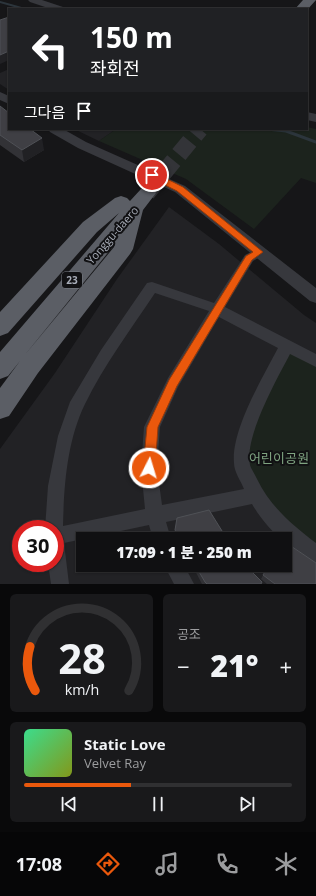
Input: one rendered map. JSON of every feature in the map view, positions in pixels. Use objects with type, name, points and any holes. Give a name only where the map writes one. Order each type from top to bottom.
[{"type":"highway","points":[[296,4],[310,0]]},
{"type":"highway","points":[[2,325],[90,227],[134,198]]},
{"type":"highway","points":[[0,408],[30,366],[123,249],[134,198]]},
{"type":"highway","name":"Yonggu-daero","points":[[0,348],[134,198]]},
{"type":"highway","name":"Yonggu-daero","points":[[0,369],[64,290],[134,198]]},
{"type":"highway","points":[[0,418],[18,384]]},
{"type":"street","points":[[33,0],[57,8]]},
{"type":"street","points":[[56,130],[82,145],[180,189],[316,297]]},
{"type":"street","points":[[160,532],[155,516],[149,468],[152,427],[173,383],[217,309],[249,258],[259,252]]},
{"type":"street","points":[[54,520],[56,486],[66,436],[78,402],[106,354],[152,287],[217,309],[316,361]]},
{"type":"street","points":[[287,345],[252,418],[244,440],[242,463],[255,495],[275,521],[316,554]]},
{"type":"street","points":[[64,534],[255,495]]},
{"type":"street","points":[[58,572],[60,584]]},
{"type":"street","points":[[177,572],[185,584]]},
{"type":"shaded area","points":[[8,69],[8,89],[0,84],[0,73]]},
{"type":"shaded area","points":[[76,130],[115,130],[99,141]]},
{"type":"shaded area","points":[[169,207],[219,244],[304,315],[316,323],[316,584],[0,584],[0,449],[55,373],[117,279]]},
{"type":"green space","points":[[308,127],[316,129],[316,183],[301,178],[254,229],[186,179],[99,141],[115,130],[308,130]]},
{"type":"green space","name":"어린이공원","points":[[287,345],[316,361],[316,554],[255,495],[244,440]]},
{"type":"building","points":[[8,17],[8,51],[0,55],[0,20]]},
{"type":"building","points":[[0,106],[8,112],[8,130],[31,130],[42,138],[22,150],[0,135]]},
{"type":"building","points":[[209,510],[223,532],[176,532],[175,530],[177,518]]},
{"type":"building","points":[[292,547],[316,563],[316,584],[275,584],[263,575],[265,572],[292,572]]},
{"type":"building","points":[[199,572],[252,572],[262,582],[261,584],[207,584]]},
{"type":"waterway","points":[[0,2],[21,8]]},
{"type":"waterway","points":[[276,130],[286,131],[316,142]]},
{"type":"tunnel","points":[[147,193],[199,130]]},
{"type":"route","points":[[149,468],[152,427],[173,383],[249,258],[259,252],[180,189],[152,175]]}]
